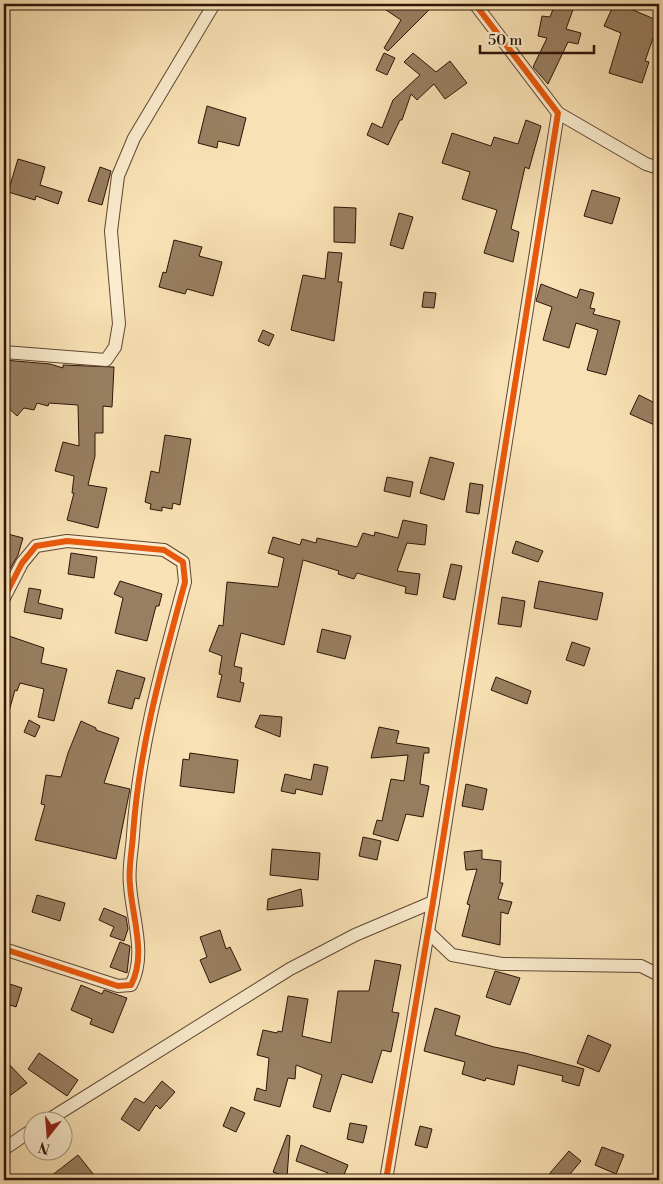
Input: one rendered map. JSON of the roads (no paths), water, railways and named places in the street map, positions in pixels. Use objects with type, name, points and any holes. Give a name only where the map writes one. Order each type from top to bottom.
[{"type":"street","points":[[4,352],[106,360],[115,347],[120,324],[111,231],[118,176],[134,138],[214,4]]},
{"type":"street","points":[[475,4],[558,113],[646,164],[659,168]]},
{"type":"street","points":[[386,1180],[433,902],[558,113]]},
{"type":"street","points":[[4,598],[22,563],[36,546],[67,541],[164,550],[183,562],[186,582],[150,708],[134,808],[130,883],[140,962],[131,985],[118,986],[4,949]]},
{"type":"street","points":[[61,1112],[290,969],[355,934],[433,902]]},
{"type":"street","points":[[428,932],[452,955],[502,964],[640,966],[659,974]]},
{"type":"street","points":[[4,1149],[22,1137]]}]
